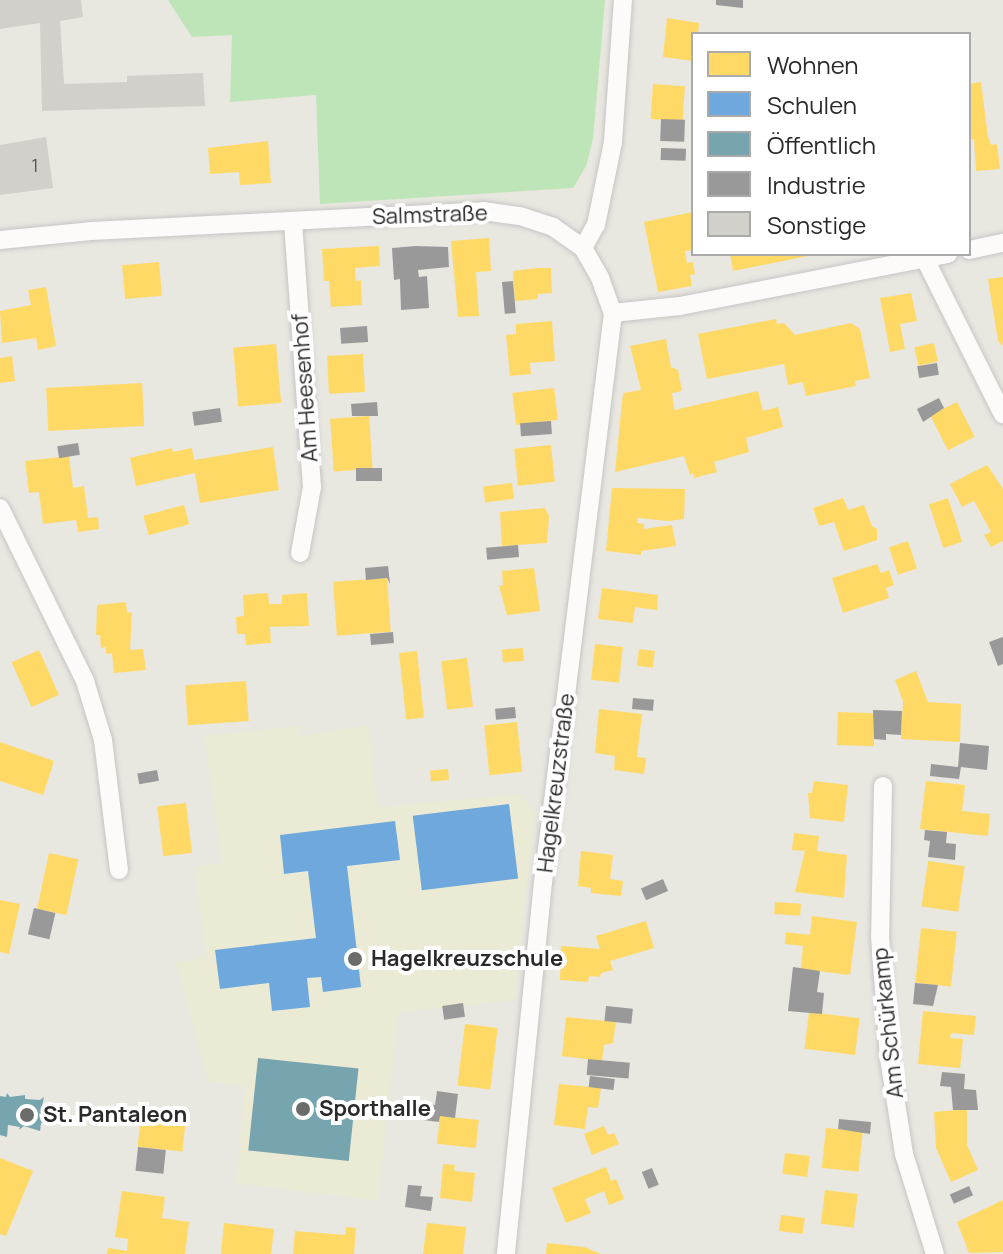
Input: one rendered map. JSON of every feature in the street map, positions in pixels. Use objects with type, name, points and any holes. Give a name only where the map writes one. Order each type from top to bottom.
[{"type":"street","points":[[583,248],[596,225],[613,142],[623,0]]},
{"type":"street","name":"Salmstraße","points":[[0,240],[91,231],[483,211],[520,216],[553,227],[583,248],[600,278],[613,313]]},
{"type":"street","name":"Am Heesenhof","points":[[293,222],[312,487],[300,553]]},
{"type":"street","points":[[971,250],[1003,243]]},
{"type":"street","points":[[613,313],[680,306],[939,256]]},
{"type":"street","points":[[925,259],[1003,415]]},
{"type":"street","name":"Hagelkreuzstraße","points":[[506,1254],[543,882],[613,313]]},
{"type":"street","points":[[0,508],[85,681],[103,740],[119,870]]},
{"type":"street","name":"Am Schürkamp","points":[[883,786],[880,936],[889,1058],[904,1154],[935,1254]]},
{"type":"shaded area","name":"Hagelkreuzschule","points":[[369,725],[377,807],[520,794],[535,814],[514,1000],[398,1013],[378,1201],[236,1183],[245,1086],[208,1082],[176,963],[206,955],[194,867],[222,863],[204,736],[299,726],[300,736]]},
{"type":"green space","points":[[168,0],[605,0],[593,139],[586,166],[573,188],[320,204],[316,95],[230,102],[232,35],[192,37]]},
{"type":"building: Wohnen","points":[[667,18],[699,23],[698,32],[691,32],[691,61],[663,57]]},
{"type":"building: Wohnen","points":[[981,82],[988,137],[991,145],[997,144],[1000,169],[976,171],[974,139],[971,140],[971,84]]},
{"type":"building: Wohnen","points":[[653,84],[685,86],[682,121],[651,119]]},
{"type":"building: Wohnen","points":[[268,141],[271,183],[240,185],[239,172],[210,174],[208,148]]},
{"type":"building: Wohnen","points":[[691,212],[691,250],[685,251],[687,263],[693,262],[695,274],[690,275],[692,286],[658,292],[644,222]]},
{"type":"building: Wohnen","points":[[489,238],[491,271],[476,272],[479,316],[458,317],[451,241]]},
{"type":"building: Wohnen","points":[[379,246],[380,266],[355,268],[356,281],[361,280],[362,305],[331,307],[329,281],[324,281],[322,249]]},
{"type":"building: Wohnen","points":[[730,256],[808,256],[733,271]]},
{"type":"building: Wohnen","points":[[159,262],[162,296],[125,299],[122,265]]},
{"type":"building: Wohnen","points":[[551,268],[552,293],[538,294],[538,299],[515,301],[513,271]]},
{"type":"building: Wohnen","points":[[1003,277],[1003,346],[998,341],[988,279]]},
{"type":"building: Wohnen","points":[[46,287],[56,346],[38,350],[36,338],[2,343],[0,311],[31,305],[28,290]]},
{"type":"building: Wohnen","points":[[911,293],[917,321],[900,324],[905,349],[890,352],[880,298]]},
{"type":"building: Wohnen","points":[[776,319],[777,324],[784,323],[795,335],[851,323],[860,329],[870,378],[855,381],[856,386],[806,396],[803,382],[788,385],[784,364],[707,379],[698,334]]},
{"type":"building: Wohnen","points":[[552,321],[555,361],[530,363],[531,374],[510,376],[506,335],[516,334],[516,324]]},
{"type":"building: Wohnen","points":[[666,339],[671,367],[678,370],[682,391],[672,393],[674,410],[758,391],[763,411],[778,407],[783,427],[746,438],[749,452],[714,462],[717,472],[694,478],[693,473],[690,475],[684,456],[615,472],[623,393],[641,390],[630,346]]},
{"type":"building: Wohnen","points":[[934,343],[938,362],[918,366],[914,347]]},
{"type":"building: Wohnen","points":[[276,344],[281,403],[238,407],[233,348]]},
{"type":"building: Wohnen","points":[[363,354],[365,392],[329,394],[327,356]]},
{"type":"building: Wohnen","points":[[12,356],[15,381],[0,383],[0,358]]},
{"type":"building: Wohnen","points":[[142,383],[144,426],[48,431],[46,388]]},
{"type":"building: Wohnen","points":[[554,388],[558,420],[516,425],[512,393]]},
{"type":"building: Wohnen","points":[[957,402],[975,437],[948,450],[930,416]]},
{"type":"building: Wohnen","points":[[369,416],[373,469],[334,472],[330,419]]},
{"type":"building: Wohnen","points":[[551,445],[555,482],[518,486],[514,449]]},
{"type":"building: Wohnen","points":[[273,447],[279,490],[200,503],[195,473],[136,486],[130,458],[172,448],[173,452],[192,448],[194,460]]},
{"type":"building: Wohnen","points":[[69,456],[73,488],[84,486],[88,518],[98,517],[99,529],[78,532],[76,520],[43,524],[39,492],[29,493],[25,461]]},
{"type":"building: Wohnen","points":[[987,465],[1003,489],[1003,541],[991,547],[984,535],[991,532],[974,501],[962,507],[950,484]]},
{"type":"building: Wohnen","points":[[512,483],[514,499],[485,502],[483,487]]},
{"type":"building: Wohnen","points":[[612,488],[685,489],[684,519],[638,518],[637,523],[644,524],[644,529],[672,525],[676,546],[641,551],[641,555],[606,551]]},
{"type":"building: Wohnen","points":[[843,498],[848,510],[864,505],[872,526],[877,529],[877,540],[844,551],[834,522],[819,526],[813,508]]},
{"type":"building: Wohnen","points":[[948,498],[962,542],[943,548],[929,504]]},
{"type":"building: Wohnen","points":[[184,505],[189,524],[149,535],[143,516]]},
{"type":"building: Wohnen","points":[[545,508],[549,516],[547,543],[502,546],[500,512]]},
{"type":"building: Wohnen","points":[[908,541],[917,569],[898,575],[889,547]]},
{"type":"building: Wohnen","points":[[877,564],[881,573],[889,570],[894,585],[886,588],[889,598],[843,613],[832,578]]},
{"type":"building: Wohnen","points":[[534,568],[540,611],[507,615],[499,586],[503,585],[502,571]]},
{"type":"building: Wohnen","points":[[387,578],[391,632],[337,636],[333,582]]},
{"type":"building: Wohnen","points":[[602,588],[658,595],[657,610],[635,607],[633,623],[598,619]]},
{"type":"building: Wohnen","points":[[268,593],[269,604],[282,604],[282,595],[307,593],[309,626],[270,627],[271,643],[246,645],[245,634],[237,634],[236,617],[244,616],[243,595]]},
{"type":"building: Wohnen","points":[[126,602],[127,613],[132,612],[130,650],[143,649],[146,670],[114,673],[112,653],[106,654],[106,647],[101,648],[100,635],[96,635],[97,605]]},
{"type":"building: Wohnen","points":[[595,644],[623,647],[619,683],[591,680]]},
{"type":"building: Wohnen","points":[[523,648],[524,661],[503,662],[502,649]]},
{"type":"building: Wohnen","points":[[639,649],[655,651],[653,668],[637,666]]},
{"type":"building: Wohnen","points":[[39,650],[59,695],[32,707],[12,662]]},
{"type":"building: Wohnen","points":[[417,651],[424,718],[406,720],[399,653]]},
{"type":"building: Wohnen","points":[[467,658],[473,707],[447,710],[441,661]]},
{"type":"building: Wohnen","points":[[916,671],[928,702],[961,704],[960,742],[901,739],[903,701],[895,680]]},
{"type":"building: Wohnen","points":[[246,681],[249,721],[188,725],[185,685]]},
{"type":"building: Wohnen","points":[[599,709],[642,714],[637,757],[646,758],[644,774],[614,770],[615,756],[595,753]]},
{"type":"building: Wohnen","points":[[838,712],[875,713],[874,746],[837,745]]},
{"type":"building: Wohnen","points":[[517,722],[522,772],[489,775],[484,725]]},
{"type":"building: Wohnen","points":[[0,742],[54,761],[43,795],[0,781]]},
{"type":"building: Wohnen","points":[[448,769],[449,780],[431,782],[430,771]]},
{"type":"building: Wohnen","points":[[814,781],[848,785],[844,822],[810,818],[808,793],[812,793]]},
{"type":"building: Wohnen","points":[[926,781],[965,785],[962,811],[990,814],[988,836],[920,829]]},
{"type":"building: Wohnen","points":[[186,803],[192,853],[163,856],[157,807]]},
{"type":"building: Wohnen","points":[[794,833],[819,836],[817,851],[847,855],[844,898],[795,892],[805,851],[792,850]]},
{"type":"building: Wohnen","points":[[581,851],[613,855],[610,879],[623,881],[621,896],[591,893],[591,888],[578,886]]},
{"type":"building: Wohnen","points":[[49,853],[78,859],[66,915],[37,909]]},
{"type":"building: Wohnen","points":[[928,861],[965,866],[958,912],[922,907]]},
{"type":"building: Wohnen","points":[[0,900],[20,904],[9,954],[0,952]]},
{"type":"building: Wohnen","points":[[775,902],[801,904],[800,916],[774,914]]},
{"type":"building: Wohnen","points":[[812,916],[857,922],[850,975],[801,969],[803,946],[785,944],[786,932],[810,935]]},
{"type":"building: Wohnen","points":[[646,921],[654,948],[610,961],[613,970],[601,973],[600,977],[589,976],[588,982],[560,980],[561,946],[600,949],[596,936]]},
{"type":"building: Wohnen","points":[[921,928],[957,932],[951,986],[915,983]]},
{"type":"building: Wohnen","points":[[923,1011],[976,1016],[974,1035],[951,1033],[950,1038],[963,1039],[960,1068],[918,1064]]},
{"type":"building: Wohnen","points":[[809,1012],[860,1018],[855,1055],[804,1049]]},
{"type":"building: Wohnen","points":[[566,1017],[616,1022],[613,1043],[604,1045],[602,1061],[562,1056]]},
{"type":"building: Wohnen","points":[[465,1024],[498,1028],[490,1090],[457,1086]]},
{"type":"building: Wohnen","points":[[559,1084],[601,1088],[598,1108],[588,1107],[585,1129],[554,1125]]},
{"type":"building: Wohnen","points":[[967,1109],[967,1145],[978,1170],[951,1182],[936,1148],[934,1112]]},
{"type":"building: Wohnen","points":[[141,1115],[186,1120],[182,1152],[138,1147]]},
{"type":"building: Wohnen","points":[[440,1116],[479,1120],[476,1148],[437,1144]]},
{"type":"building: Wohnen","points":[[604,1126],[608,1135],[614,1133],[619,1144],[592,1155],[584,1134]]},
{"type":"building: Wohnen","points":[[826,1128],[863,1132],[859,1172],[822,1168]]},
{"type":"building: Wohnen","points":[[785,1153],[810,1156],[807,1177],[782,1174]]},
{"type":"building: Wohnen","points":[[0,1158],[33,1171],[6,1236],[0,1234]]},
{"type":"building: Wohnen","points":[[443,1164],[455,1165],[454,1171],[475,1173],[472,1202],[440,1198]]},
{"type":"building: Wohnen","points":[[606,1167],[611,1181],[616,1179],[624,1199],[609,1205],[604,1191],[585,1199],[591,1213],[566,1223],[552,1188]]},
{"type":"building: Wohnen","points":[[825,1190],[858,1194],[854,1228],[821,1224]]},
{"type":"building: Wohnen","points":[[122,1191],[165,1197],[162,1218],[189,1222],[185,1254],[107,1254],[108,1248],[127,1251],[128,1239],[115,1237]]},
{"type":"building: Wohnen","points":[[1003,1200],[1003,1252],[969,1253],[957,1222]]},
{"type":"building: Wohnen","points":[[781,1215],[805,1218],[803,1234],[779,1231]]},
{"type":"building: Wohnen","points":[[224,1223],[274,1229],[271,1254],[221,1254]]},
{"type":"building: Wohnen","points":[[427,1223],[466,1227],[463,1254],[423,1254]]},
{"type":"building: Wohnen","points":[[346,1227],[356,1228],[354,1254],[293,1254],[295,1231],[345,1235]]},
{"type":"building: Wohnen","points":[[547,1243],[584,1247],[601,1254],[546,1254]]},
{"type":"building: Schulen","points":[[509,804],[518,878],[422,890],[413,816]]},
{"type":"building: Schulen","points":[[395,821],[400,860],[347,866],[361,987],[323,992],[321,977],[307,978],[310,1007],[272,1011],[269,983],[220,989],[215,950],[316,938],[308,871],[284,874],[280,835]]},
{"type":"building: Öffentlich","name":"Sporthalle","points":[[258,1058],[358,1069],[349,1161],[248,1150]]},
{"type":"building: Öffentlich","name":"St. Pantaleon","points":[[7,1093],[10,1097],[25,1095],[25,1099],[40,1100],[44,1097],[42,1106],[56,1107],[54,1124],[41,1123],[40,1131],[24,1126],[19,1130],[20,1127],[8,1125],[7,1137],[0,1135],[0,1096],[6,1097]]},
{"type":"building: Industrie","points":[[716,0],[743,0],[743,8],[716,5]]},
{"type":"building: Industrie","points":[[661,119],[685,120],[684,142],[660,141]]},
{"type":"building: Industrie","points":[[661,148],[686,149],[686,161],[661,160]]},
{"type":"building: Industrie","points":[[448,247],[449,267],[418,270],[419,277],[427,276],[429,308],[401,310],[400,279],[394,280],[392,248]]},
{"type":"building: Industrie","points":[[513,281],[516,313],[505,314],[502,282]]},
{"type":"building: Industrie","points":[[367,326],[368,342],[341,344],[340,328]]},
{"type":"building: Industrie","points":[[937,363],[939,375],[919,378],[917,366]]},
{"type":"building: Industrie","points":[[939,398],[944,408],[923,422],[917,409]]},
{"type":"building: Industrie","points":[[377,402],[378,416],[352,416],[351,404]]},
{"type":"building: Industrie","points":[[220,408],[222,422],[194,426],[192,412]]},
{"type":"building: Industrie","points":[[551,421],[552,434],[521,436],[520,423]]},
{"type":"building: Industrie","points":[[78,443],[80,455],[59,458],[57,446]]},
{"type":"building: Industrie","points":[[356,468],[382,468],[382,481],[356,481]]},
{"type":"building: Industrie","points":[[518,545],[519,557],[487,560],[486,548]]},
{"type":"building: Industrie","points":[[388,566],[390,584],[387,578],[366,580],[365,568]]},
{"type":"building: Industrie","points":[[393,632],[394,643],[371,645],[370,634]]},
{"type":"building: Industrie","points":[[1003,637],[1003,664],[998,666],[989,642]]},
{"type":"building: Industrie","points":[[633,698],[654,700],[653,711],[632,709]]},
{"type":"building: Industrie","points":[[515,707],[516,718],[496,720],[495,709]]},
{"type":"building: Industrie","points":[[873,710],[902,711],[901,735],[886,734],[886,740],[874,739]]},
{"type":"building: Industrie","points":[[960,743],[989,746],[987,770],[961,767],[959,779],[930,776],[931,764],[958,767]]},
{"type":"building: Industrie","points":[[157,770],[159,781],[139,784],[137,773]]},
{"type":"building: Industrie","points":[[925,830],[947,832],[946,843],[956,844],[955,860],[928,857],[930,841],[924,840]]},
{"type":"building: Industrie","points":[[663,879],[668,891],[646,900],[641,888]]},
{"type":"building: Industrie","points":[[34,908],[55,913],[49,939],[28,934]]},
{"type":"building: Industrie","points":[[793,967],[820,971],[817,992],[824,993],[822,1014],[788,1011]]},
{"type":"building: Industrie","points":[[915,983],[938,985],[933,1006],[913,1004]]},
{"type":"building: Industrie","points":[[463,1003],[465,1017],[444,1020],[442,1006]]},
{"type":"building: Industrie","points":[[606,1006],[633,1009],[631,1024],[604,1021]]},
{"type":"building: Industrie","points":[[588,1059],[630,1063],[628,1079],[587,1075]]},
{"type":"building: Industrie","points":[[942,1072],[965,1074],[964,1089],[976,1090],[978,1110],[953,1110],[951,1087],[940,1086]]},
{"type":"building: Industrie","points":[[590,1076],[615,1079],[613,1090],[589,1087]]},
{"type":"building: Industrie","points":[[437,1091],[458,1094],[455,1118],[440,1116],[439,1122],[423,1120],[424,1103],[435,1105]]},
{"type":"building: Industrie","points":[[839,1119],[871,1122],[870,1134],[838,1129]]},
{"type":"building: Industrie","points":[[138,1147],[166,1150],[163,1174],[135,1171]]},
{"type":"building: Industrie","points":[[652,1168],[659,1185],[649,1189],[642,1172]]},
{"type":"building: Industrie","points":[[408,1185],[422,1186],[420,1196],[433,1197],[431,1211],[405,1207]]},
{"type":"building: Industrie","points":[[969,1186],[973,1195],[954,1204],[950,1195]]},
{"type":"building: Sonstige","points":[[0,0],[81,0],[83,17],[60,21],[64,84],[127,82],[127,76],[203,73],[205,106],[42,111],[40,23],[0,29]]},
{"type":"building: Sonstige","points":[[46,137],[53,188],[0,195],[0,145]]},
{"type":"place","name":"Hagelkreuzschule","points":[[355,959]]},
{"type":"place","name":"Sporthalle","points":[[303,1109]]},
{"type":"place","name":"St. Pantaleon","points":[[27,1115]]}]
